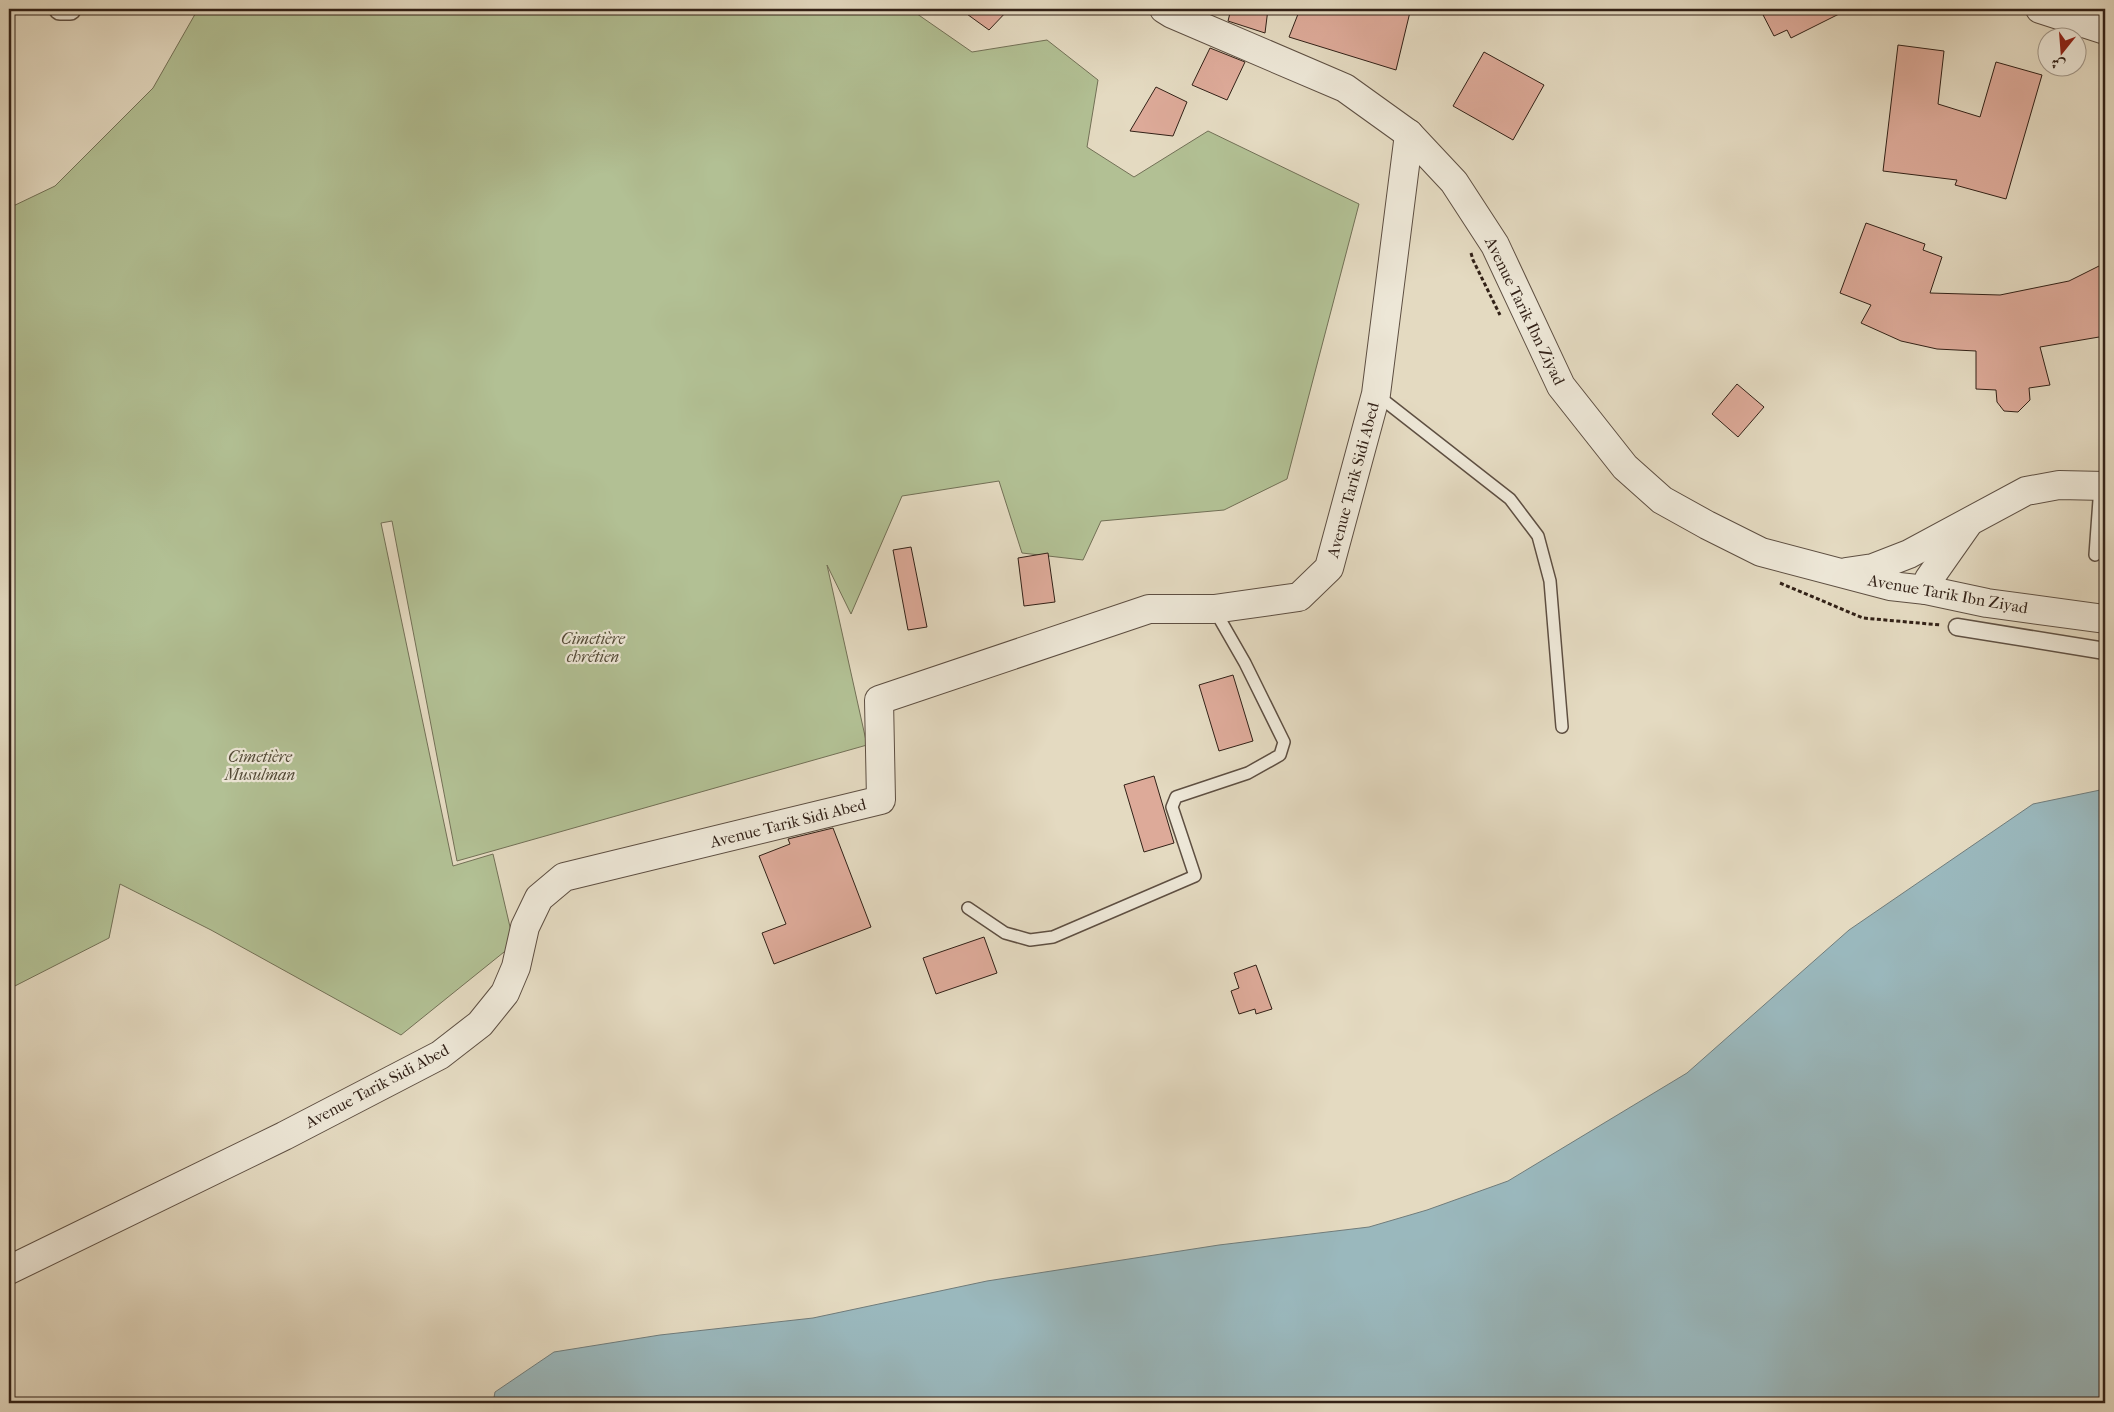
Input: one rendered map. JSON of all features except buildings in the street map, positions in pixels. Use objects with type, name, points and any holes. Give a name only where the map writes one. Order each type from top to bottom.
[{"type":"street","points":[[60,9],[70,9]]},
{"type":"street","name":"Avenue Tarik Ibn Ziyad","points":[[1164,9],[1345,88],[1408,134],[1454,182],[1495,245],[1560,386],[1625,467],[1662,500],[1761,552],[1890,586],[1926,590],[1987,603],[2105,618]]},
{"type":"street","points":[[2040,9],[2105,30]]},
{"type":"street","name":"Avenue Tarik Sidi Abed","points":[[9,1270],[284,1136],[440,1055],[480,1024],[505,993],[516,967],[525,927],[539,898],[564,877],[881,800],[879,700],[1149,609],[1214,609],[1299,597],[1329,568],[1376,394],[1408,134]]},
{"type":"street","points":[[1841,573],[1873,568],[1909,554],[1968,524],[2026,491],[2059,485],[2103,486]]},
{"type":"street","points":[[1926,590],[1929,579],[1968,524]]},
{"type":"street","points":[[1890,586],[1893,576],[1909,554]]},
{"type":"street","points":[[1944,559],[1987,603]]},
{"type":"street","points":[[1957,627],[2105,651]]},
{"type":"lane","points":[[1376,394],[1510,499],[1538,536],[1550,581],[1562,727]]},
{"type":"lane","points":[[2094,556],[2103,486]]},
{"type":"lane","points":[[968,908],[1004,933],[1030,940],[1053,937],[1195,876],[1172,807],[1176,797],[1248,774],[1280,755],[1284,742],[1246,663],[1214,609]]},
{"type":"green space","points":[[198,9],[910,9],[972,52],[1047,40],[1098,80],[1087,147],[1134,177],[1208,131],[1359,204],[1287,479],[1224,510],[1101,521],[1083,560],[1022,553],[999,481],[902,496],[851,614],[827,565],[867,745],[457,861],[392,521],[381,523],[453,866],[493,854],[514,944],[401,1035],[211,930],[120,884],[109,938],[9,989],[9,208],[55,186],[153,88]]},
{"type":"water","points":[[2105,789],[2105,1403],[493,1403],[495,1392],[554,1352],[660,1335],[813,1318],[987,1281],[1219,1245],[1369,1227],[1427,1210],[1508,1181],[1687,1073],[1849,930],[2033,804]]},
{"type":"park label","name":"Cimetière chrétien","points":[[593,647]]},
{"type":"park label","name":"Cimetière Musulman","points":[[260,765]]}]
